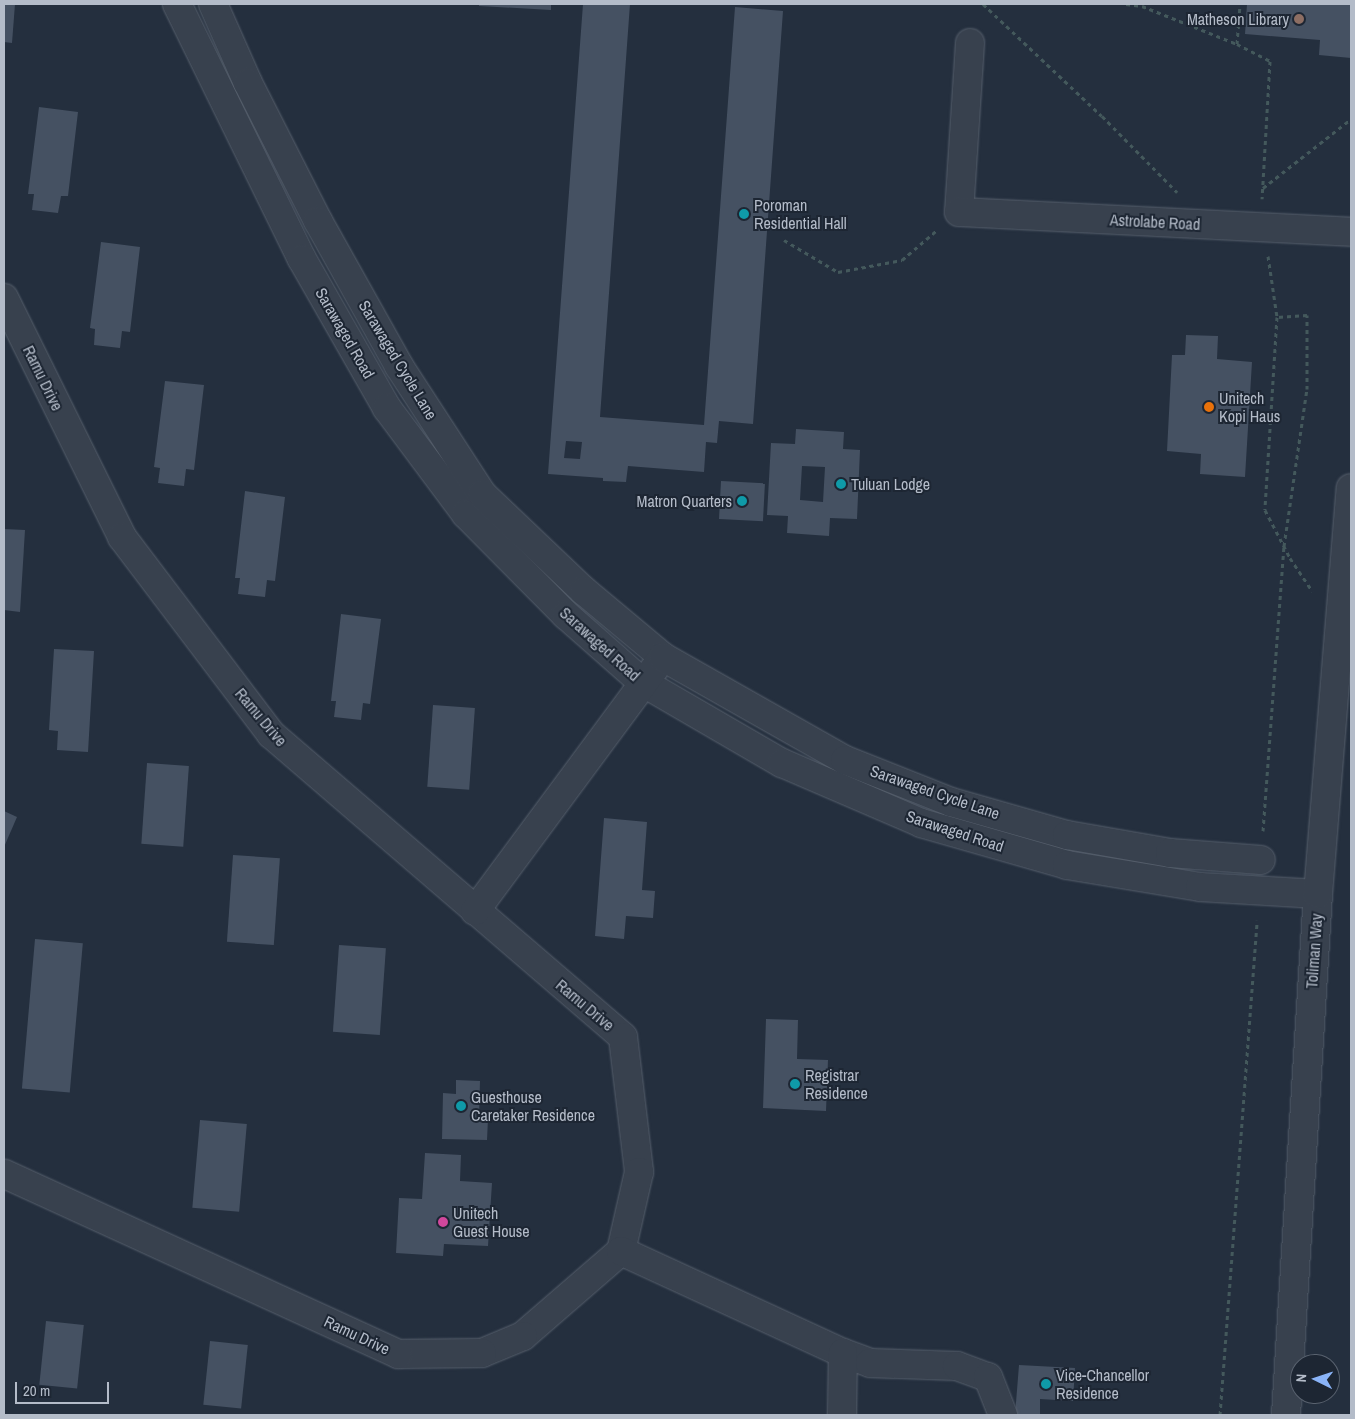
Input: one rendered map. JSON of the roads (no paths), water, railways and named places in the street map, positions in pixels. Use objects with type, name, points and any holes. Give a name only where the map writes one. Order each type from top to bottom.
[{"type":"street","name":"Sarawaged Road","points":[[177,4],[302,259],[387,408],[466,514],[566,615],[642,682],[782,763],[921,823],[1067,865],[1200,887],[1318,894]]},
{"type":"street","name":"Sarawaged Cycle Lane","points":[[213,4],[248,83],[318,220],[398,366],[482,494],[584,591],[663,657],[844,760],[951,802],[1068,835],[1170,853],[1261,860]]},
{"type":"street","name":"Astrolabe Road","points":[[970,43],[959,212],[1351,232]]},
{"type":"street","name":"Ramu Drive","points":[[4,298],[122,538],[271,734],[623,1037],[639,1172],[621,1251],[523,1336],[482,1353],[398,1354],[4,1174]]},
{"type":"street","name":"Toliman Way","points":[[1286,1415],[1318,894],[1351,488]]},
{"type":"street","points":[[475,911],[642,682],[663,657]]},
{"type":"street","points":[[621,1251],[843,1353],[870,1363],[957,1366],[988,1377],[1002,1415]]},
{"type":"street","points":[[842,1415],[843,1353]]},
{"type":"place","name":"Matheson Library","points":[[1299,19]]},
{"type":"place","name":"Poroman Residential Hall","points":[[744,214]]},
{"type":"place","name":"Unitech Kopi Haus","points":[[1209,407]]},
{"type":"place","name":"Tuluan Lodge","points":[[841,484]]},
{"type":"place","name":"Matron Quarters","points":[[742,501]]},
{"type":"place","name":"Registrar Residence","points":[[795,1084]]},
{"type":"place","name":"Guesthouse Caretaker Residence","points":[[461,1106]]},
{"type":"place","name":"Unitech Guest House","points":[[443,1222]]},
{"type":"place","name":"Vice-Chancellor Residence","points":[[1046,1384]]}]
